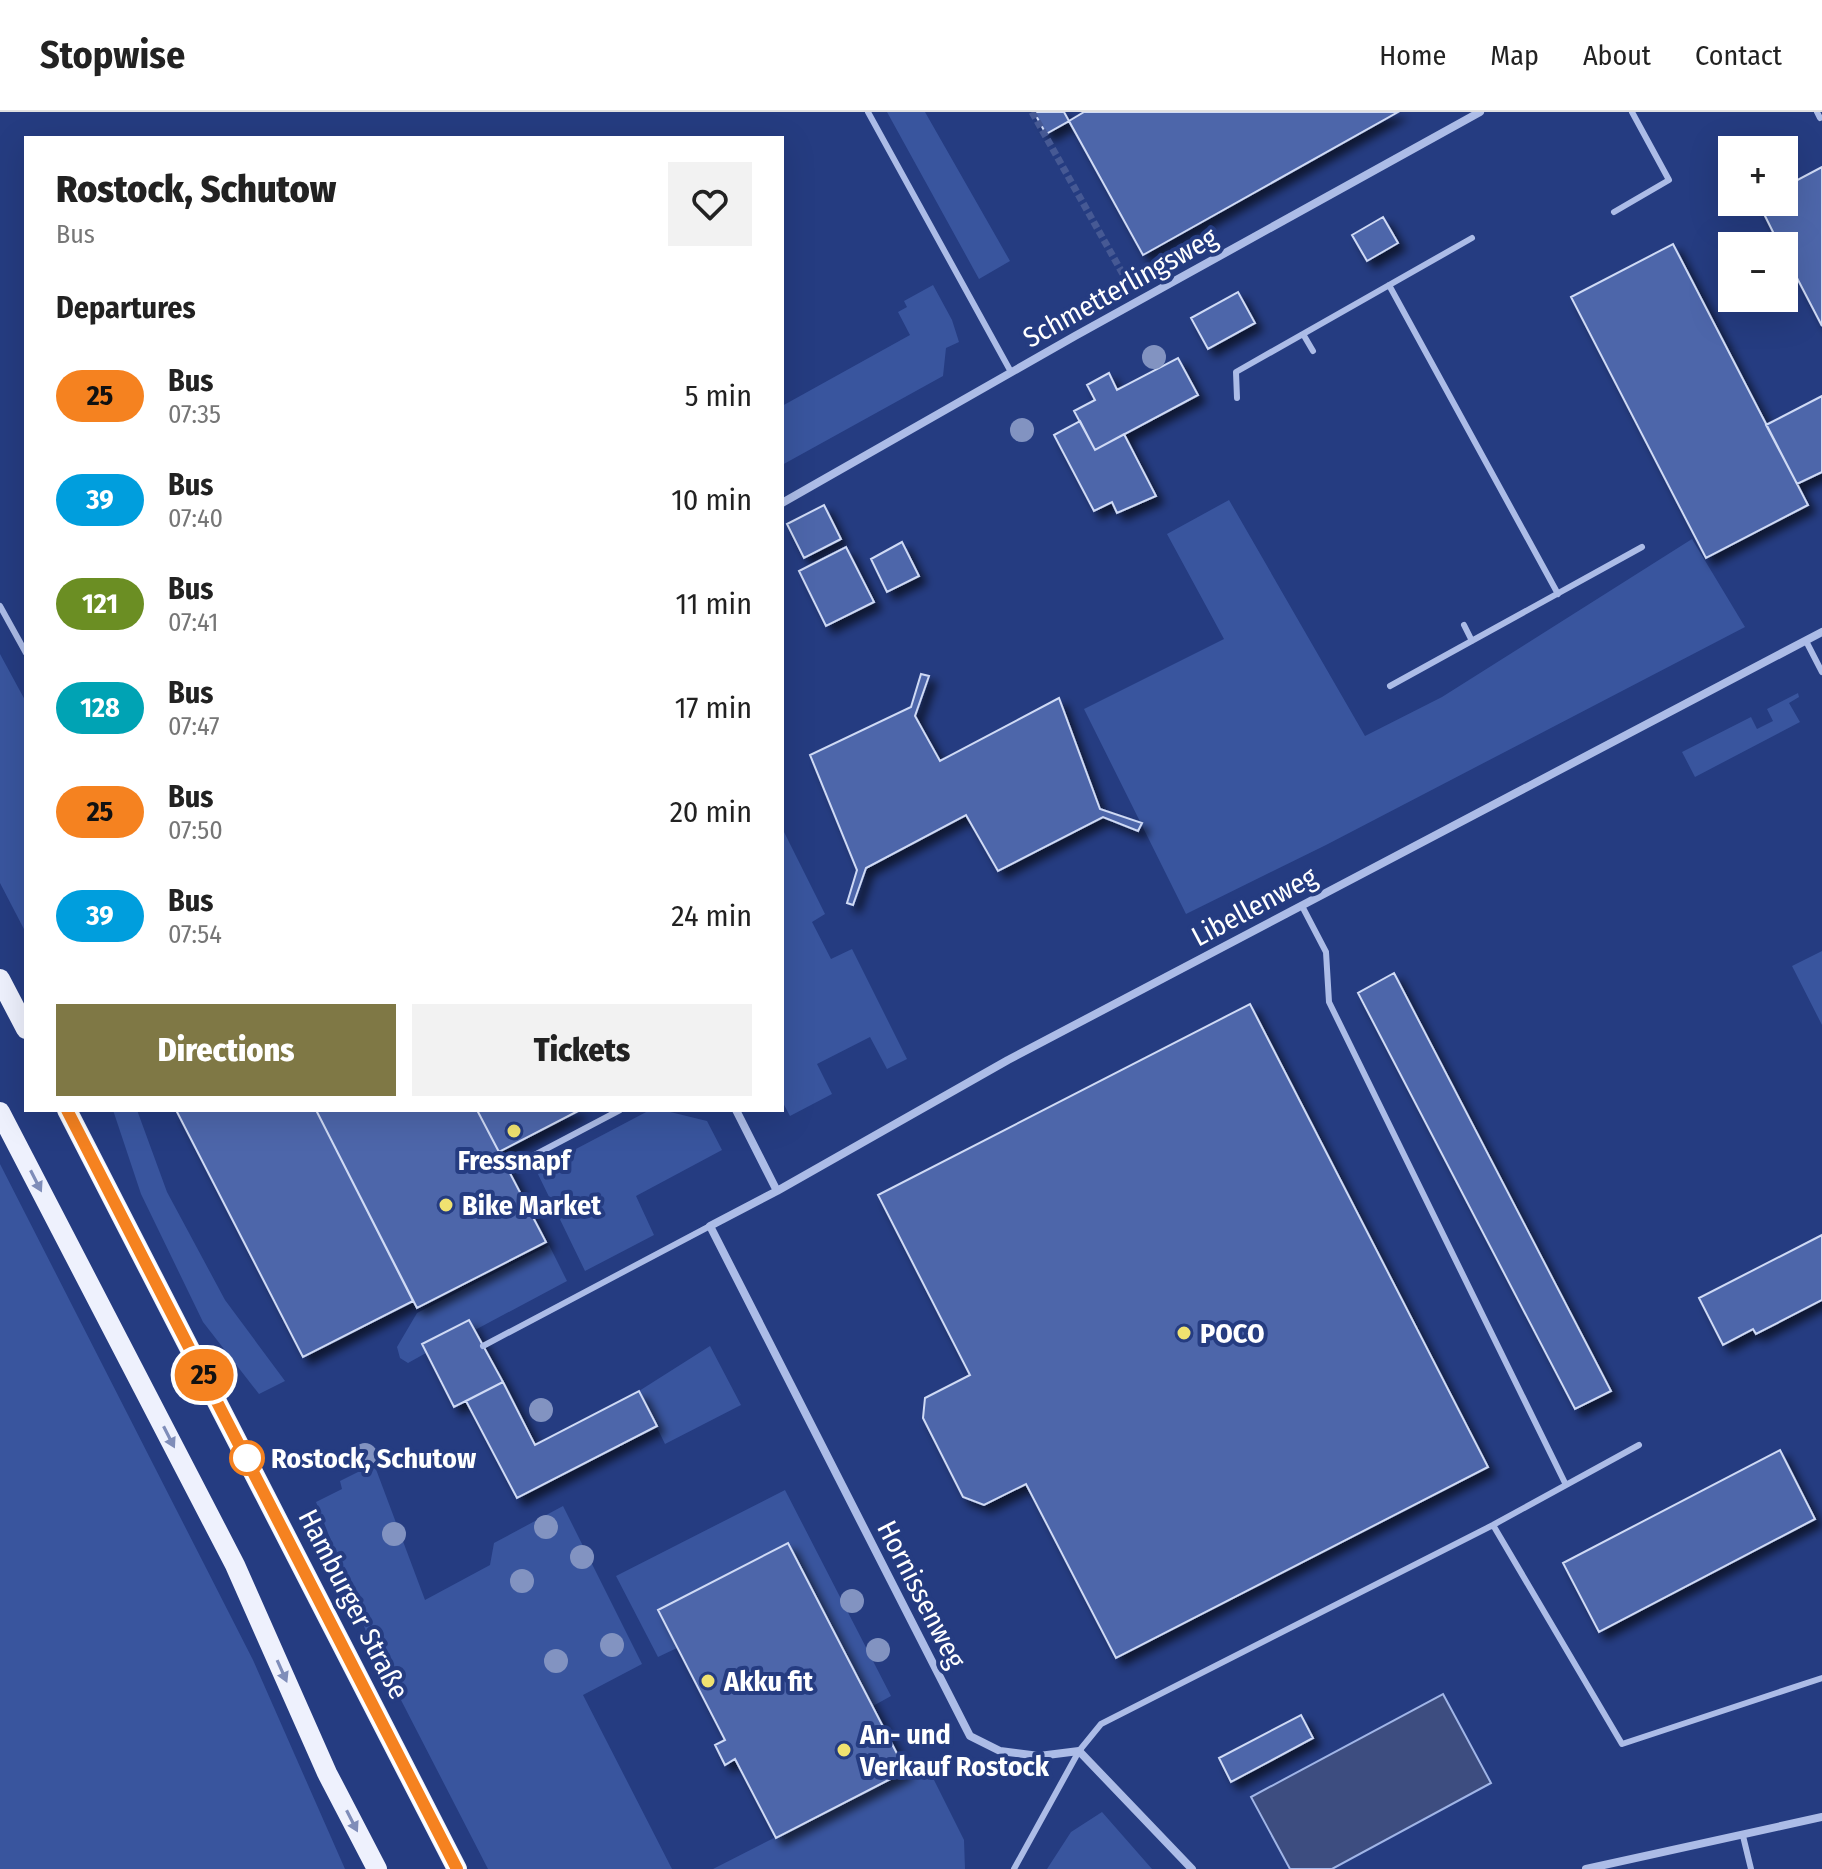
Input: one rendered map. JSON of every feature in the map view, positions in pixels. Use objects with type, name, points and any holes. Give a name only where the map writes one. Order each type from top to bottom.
[{"type":"main road","points":[[0,979],[24,1025]]},
{"type":"main road","points":[[0,1112],[235,1565],[327,1773],[377,1869]]},
{"type":"main road","name":"Hamburger Straße","points":[[68,1112],[457,1869]]},
{"type":"street","name":"Schmetterlingsweg","points":[[784,502],[1480,112]]},
{"type":"street","name":"Libellenweg","points":[[710,1226],[1008,1060],[1822,632]]},
{"type":"street","points":[[737,1112],[777,1191]]},
{"type":"street","name":"Hornissenweg","points":[[710,1226],[970,1736],[1000,1751],[1039,1756],[1079,1751]]},
{"type":"street","points":[[1079,1751],[1192,1869]]},
{"type":"street","points":[[1586,1869],[1822,1817]]},
{"type":"lane","points":[[868,112],[1011,372]]},
{"type":"lane","points":[[1614,212],[1669,180],[1632,112]]},
{"type":"lane","points":[[1237,398],[1236,372],[1472,238]]},
{"type":"lane","points":[[1389,285],[1558,594]]},
{"type":"lane","points":[[1303,334],[1313,351]]},
{"type":"lane","points":[[1390,686],[1642,547]]},
{"type":"lane","points":[[0,606],[24,649]]},
{"type":"lane","points":[[1464,625],[1472,641]]},
{"type":"lane","points":[[1806,641],[1822,672]]},
{"type":"lane","points":[[1302,906],[1326,952],[1329,1002],[1566,1485]]},
{"type":"lane","points":[[508,1169],[616,1112]]},
{"type":"lane","points":[[483,1346],[710,1226]]},
{"type":"lane","points":[[1014,1869],[1079,1751],[1101,1724],[1493,1525],[1639,1445]]},
{"type":"lane","points":[[1493,1525],[1622,1744],[1822,1678]]},
{"type":"lane","points":[[1743,1836],[1751,1869]]},
{"type":"shaded area","points":[[887,112],[925,112],[1010,261],[979,279]]},
{"type":"shaded area","points":[[933,285],[952,320],[959,342],[946,348],[943,376],[784,464],[784,405],[910,335],[898,312],[907,307],[904,301]]},
{"type":"shaded area","points":[[1229,500],[1365,736],[1442,697],[1692,539],[1745,627],[1326,845],[1186,914],[1084,709],[1224,639],[1167,534]]},
{"type":"shaded area","points":[[0,654],[24,698],[24,929],[0,883]]},
{"type":"shaded area","points":[[1798,693],[1799,697],[1789,703],[1800,722],[1695,777],[1682,752],[1751,717],[1757,729],[1773,721],[1767,709]]},
{"type":"shaded area","points":[[784,832],[825,914],[812,922],[831,959],[852,949],[907,1059],[887,1069],[870,1037],[817,1064],[832,1094],[790,1116],[784,1105]]},
{"type":"shaded area","points":[[1822,951],[1822,1025],[1792,966]]},
{"type":"shaded area","points":[[114,1112],[138,1112],[167,1192],[225,1300],[285,1381],[259,1394],[203,1322],[141,1194]]},
{"type":"shaded area","points":[[646,1112],[670,1112],[707,1121],[722,1150],[636,1196],[654,1235],[585,1271],[536,1170]]},
{"type":"shaded area","points":[[0,1164],[253,1660],[345,1869],[0,1869]]},
{"type":"shaded area","points":[[549,1245],[567,1281],[475,1330],[468,1320],[422,1344],[426,1353],[408,1363],[400,1358],[397,1347],[417,1313]]},
{"type":"shaded area","points":[[710,1346],[741,1405],[665,1444],[639,1391]]},
{"type":"shaded area","points":[[374,1464],[425,1600],[490,1565],[494,1543],[563,1506],[642,1664],[583,1695],[672,1869],[488,1869],[367,1634],[316,1502],[342,1489],[340,1481]]},
{"type":"shaded area","points":[[785,1490],[891,1696],[873,1706],[788,1543],[658,1609],[677,1648],[658,1657],[616,1576]]},
{"type":"shaded area","points":[[1443,1694],[1491,1783],[1332,1869],[1290,1869],[1251,1797]]},
{"type":"shaded area","points":[[924,1760],[964,1840],[965,1869],[713,1869],[906,1771]]},
{"type":"shaded area","points":[[1102,1812],[1152,1869],[1047,1869],[1071,1832]]},
{"type":"building","points":[[1034,112],[1064,112],[1069,121],[1046,134]]},
{"type":"building","points":[[1084,112],[1398,112],[1143,255],[1069,121]]},
{"type":"building","points":[[1822,167],[1822,326],[1798,280],[1798,232],[1773,232],[1765,216],[1798,216],[1798,180]]},
{"type":"building","points":[[1383,217],[1398,243],[1367,261],[1352,235]]},
{"type":"building","points":[[1673,244],[1808,505],[1706,558],[1571,297]]},
{"type":"building","points":[[1238,292],[1255,323],[1208,349],[1191,318]]},
{"type":"building","points":[[1178,358],[1198,395],[1095,450],[1074,411],[1095,400],[1087,385],[1109,373],[1117,390]]},
{"type":"building","points":[[1822,396],[1822,472],[1797,484],[1766,425]]},
{"type":"building","points":[[1080,421],[1095,450],[1124,434],[1156,496],[1117,513],[1112,502],[1094,511],[1054,435]]},
{"type":"building","points":[[824,505],[841,539],[804,558],[787,524]]},
{"type":"building","points":[[902,542],[919,576],[887,592],[871,559]]},
{"type":"building","points":[[846,547],[874,602],[826,626],[799,571]]},
{"type":"building","points":[[921,674],[929,676],[915,716],[940,761],[1059,698],[1100,809],[1142,823],[1138,831],[1103,817],[998,871],[966,815],[866,868],[853,905],[847,903],[857,870],[810,755],[911,707]]},
{"type":"building","points":[[1394,973],[1611,1391],[1575,1409],[1358,993]]},
{"type":"building","name":"POCO","points":[[1250,1004],[1488,1467],[1116,1658],[1026,1484],[984,1505],[963,1497],[923,1418],[925,1398],[970,1375],[878,1195]]},
{"type":"building","points":[[177,1112],[317,1112],[413,1301],[303,1357]]},
{"type":"building","name":"Bike Market","points":[[317,1112],[478,1112],[546,1242],[417,1308]]},
{"type":"building","name":"Fressnapf","points":[[478,1112],[576,1112],[499,1152]]},
{"type":"building","points":[[1822,1235],[1822,1300],[1756,1334],[1753,1329],[1723,1345],[1699,1298]]},
{"type":"building","points":[[469,1320],[503,1382],[454,1407],[422,1344]]},
{"type":"building","points":[[503,1382],[535,1445],[639,1391],[657,1426],[517,1498],[466,1401]]},
{"type":"building","points":[[1780,1450],[1815,1519],[1599,1632],[1563,1563]]},
{"type":"building","points":[[788,1543],[906,1771],[776,1838],[735,1759],[725,1765],[715,1745],[725,1740],[658,1610]]},
{"type":"building","points":[[1301,1715],[1313,1738],[1231,1782],[1219,1758]]},
{"type":"tunnel","points":[[1032,112],[1124,276]]},
{"type":"bus line","name":"25","points":[[68,1112],[457,1869]]},
{"type":"place","name":"Fressnapf","points":[[514,1131]]},
{"type":"place","name":"Bike Market","points":[[446,1205]]},
{"type":"place","name":"POCO","points":[[1184,1333]]},
{"type":"place","name":"Rostock, Schutow","points":[[247,1458]]},
{"type":"place","name":"Akku fit","points":[[708,1681]]},
{"type":"place","name":"An- und Verkauf Rostock","points":[[844,1750]]}]
